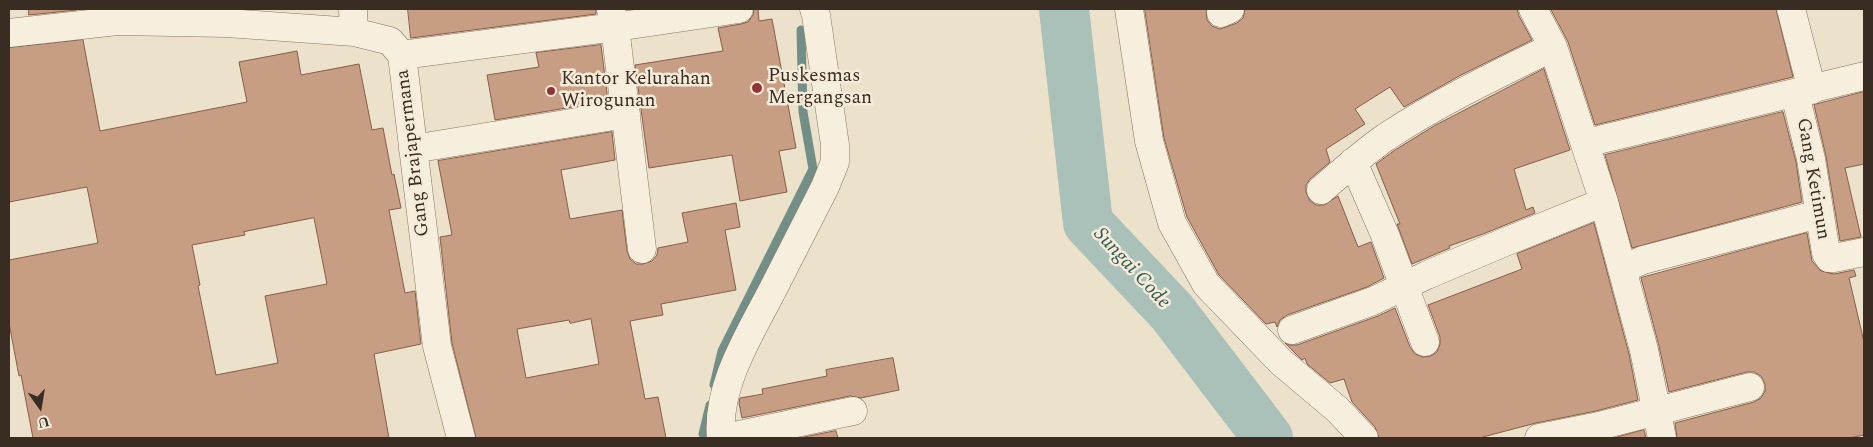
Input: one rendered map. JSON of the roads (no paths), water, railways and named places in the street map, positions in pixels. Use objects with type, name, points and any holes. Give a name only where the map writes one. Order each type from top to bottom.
[{"type":"street","points":[[402,55],[613,18],[739,9]]},
{"type":"street","points":[[721,438],[720,426],[728,385],[745,342],[825,187],[835,162],[835,144],[814,9]]},
{"type":"street","points":[[1129,9],[1149,141],[1172,223],[1206,284],[1281,362],[1338,410],[1364,438]]},
{"type":"street","points":[[1533,9],[1553,47],[1604,202],[1644,350],[1662,438]]},
{"type":"street","name":"Gang Ketimun","points":[[1791,9],[1804,92],[1822,237],[1826,252],[1828,258],[1864,252]]},
{"type":"street","points":[[613,18],[642,249]]},
{"type":"street","name":"Gang Brajapermana","points":[[9,33],[117,21],[227,23],[353,21],[390,42],[402,55],[437,346],[461,438]]},
{"type":"street","points":[[1322,190],[1353,162],[1385,138],[1448,99],[1553,47]]},
{"type":"street","points":[[1586,143],[1864,76]]},
{"type":"street","points":[[413,148],[626,114]]},
{"type":"street","points":[[1353,162],[1386,235],[1425,342]]},
{"type":"street","points":[[1292,330],[1372,301],[1505,242],[1604,202]]},
{"type":"street","points":[[1622,269],[1643,260],[1819,214]]},
{"type":"street","points":[[1539,438],[1599,426],[1750,387]]},
{"type":"street","points":[[725,438],[853,411]]},
{"type":"waterway","name":"Sungai Code","points":[[1064,9],[1088,223],[1172,312],[1268,438]]},
{"type":"waterway","points":[[714,385],[722,351],[813,169],[803,112],[801,30]]},
{"type":"waterway","points":[[703,434],[710,405]]},
{"type":"place","name":"Puskesmas Mergangsan","points":[[757,88]]},
{"type":"place","name":"Kantor Kelurahan Wirogunan","points":[[551,91]]}]
